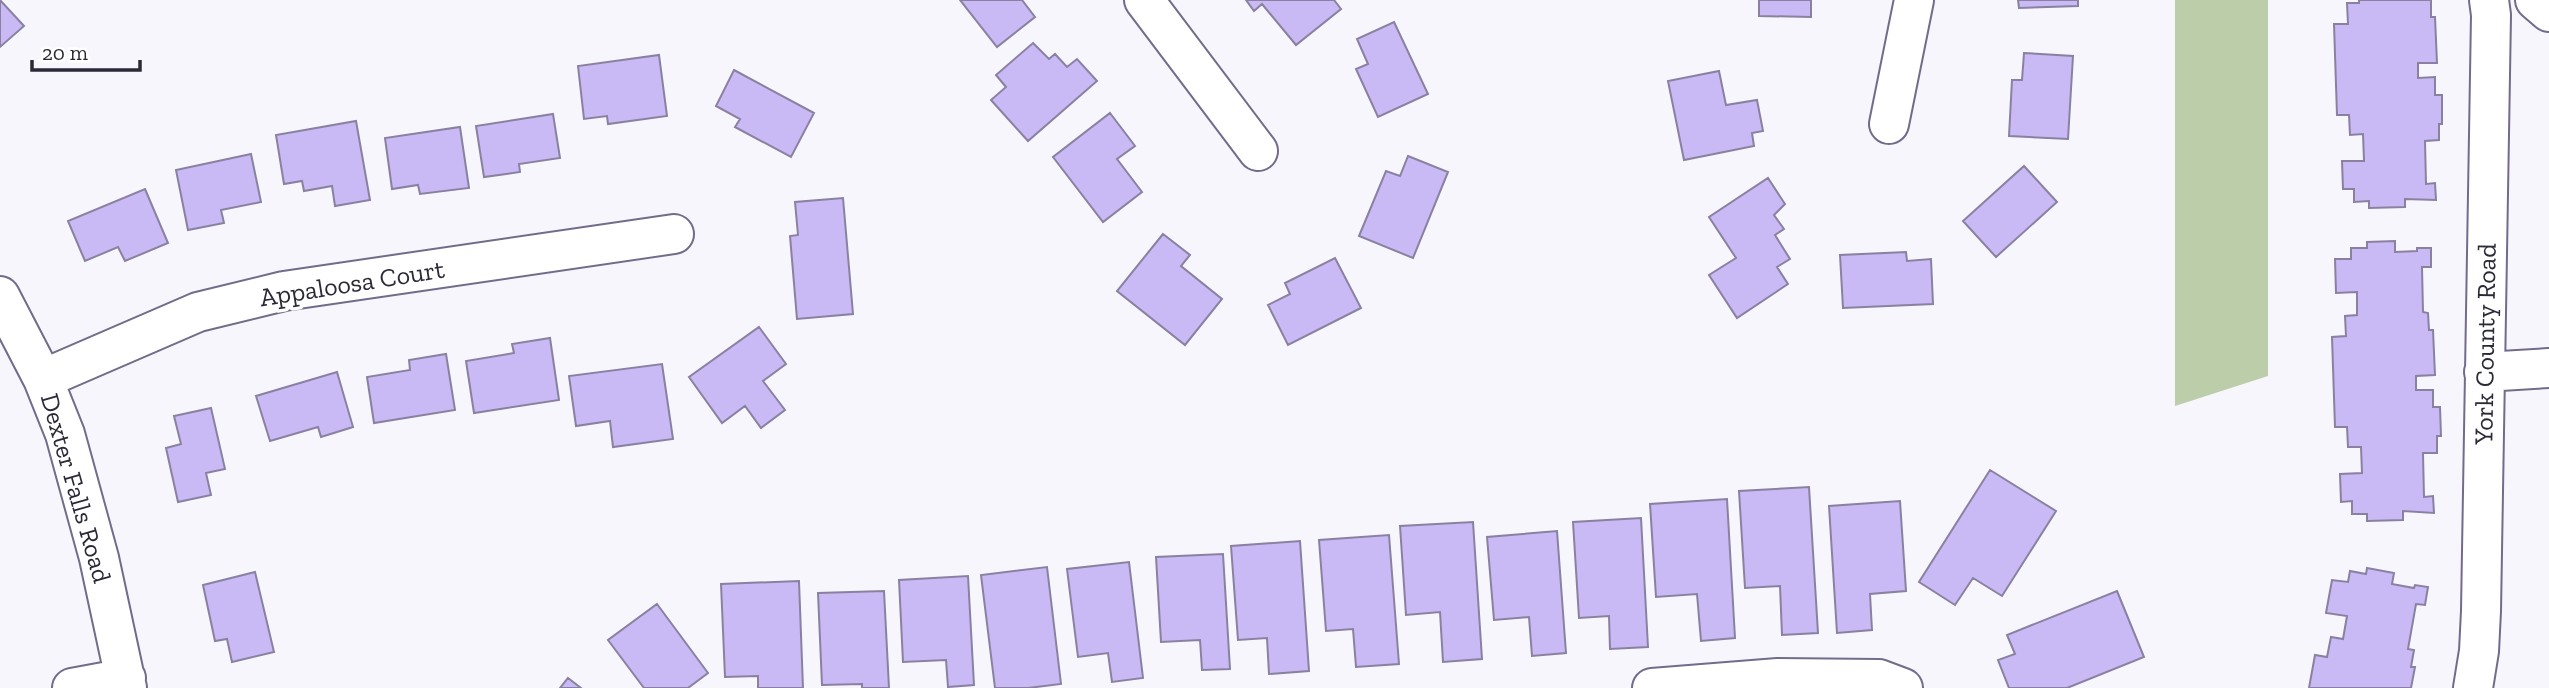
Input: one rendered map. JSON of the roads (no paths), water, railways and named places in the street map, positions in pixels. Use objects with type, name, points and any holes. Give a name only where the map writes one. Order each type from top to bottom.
[{"type":"street","points":[[1144,0],[1258,151]]},
{"type":"street","points":[[1889,124],[1914,0]]},
{"type":"street","name":"York County Road","points":[[2473,688],[2479,651],[2481,611],[2491,29],[2489,0]]},
{"type":"street","points":[[2535,0],[2549,12]]},
{"type":"street","name":"Appaloosa Court","points":[[43,379],[198,312],[284,291],[674,234]]},
{"type":"street","name":"Dexter Falls Road","points":[[0,296],[43,379],[65,434],[99,558],[126,683]]},
{"type":"street","points":[[2484,372],[2549,368]]},
{"type":"street","points":[[1652,688],[1778,678],[1879,679],[1903,688]]},
{"type":"street","points":[[72,688],[126,683]]}]
